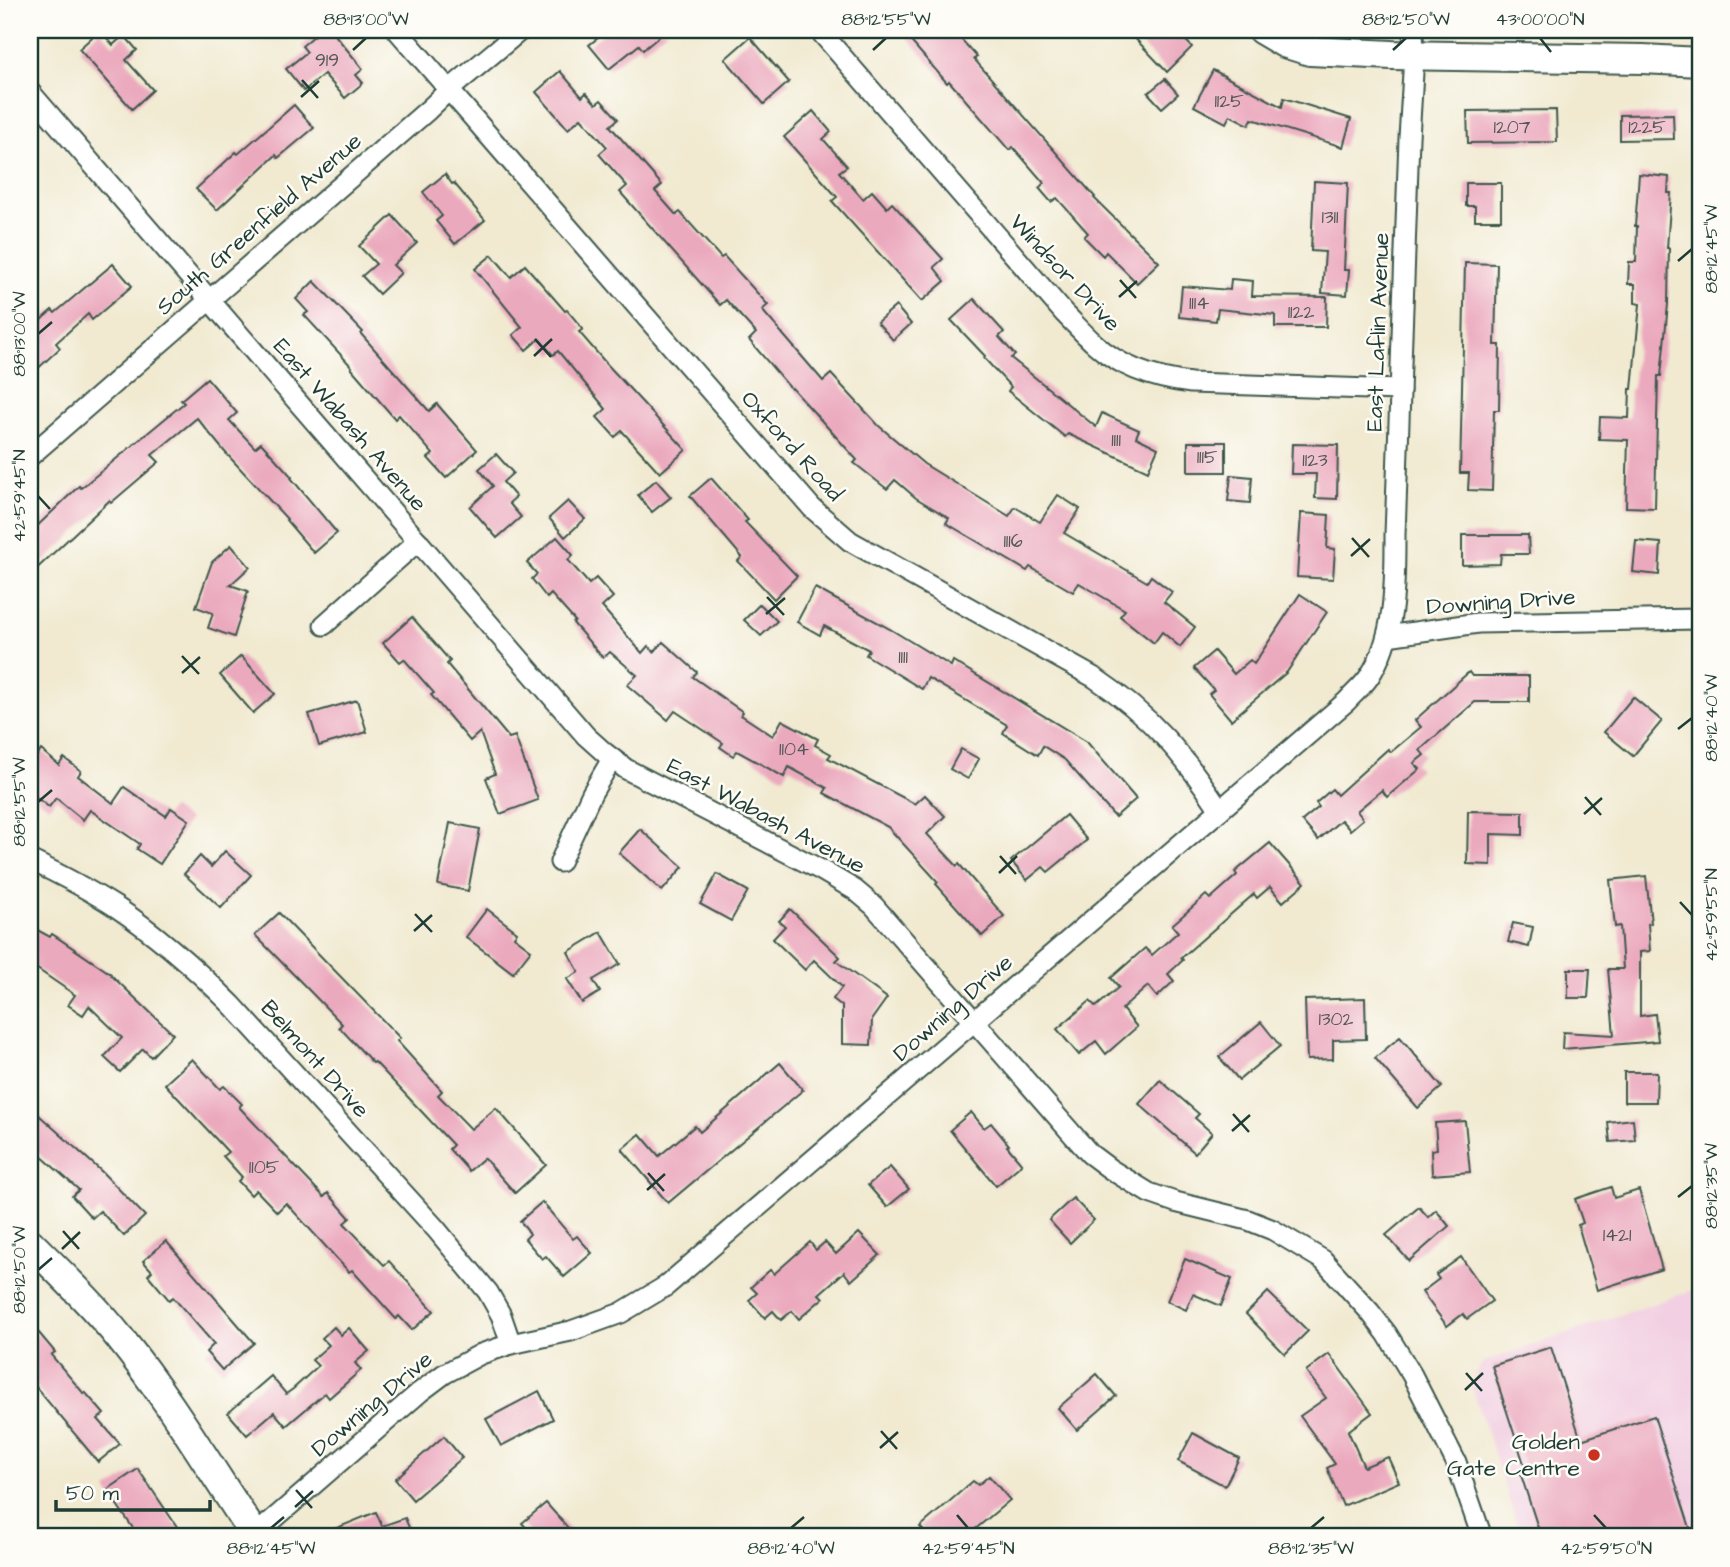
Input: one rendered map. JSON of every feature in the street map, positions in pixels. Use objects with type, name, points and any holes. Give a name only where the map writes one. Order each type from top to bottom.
[{"type":"street","name":"Oxford Road","points":[[397,30],[812,508],[850,541],[1095,678],[1122,696],[1161,733],[1196,773],[1220,810]]},
{"type":"street","name":"South Greenfield Avenue","points":[[30,456],[521,30]]},
{"type":"street","name":"Windsor Drive","points":[[819,30],[1064,313],[1105,353],[1131,368],[1166,380],[1400,390]]},
{"type":"street","points":[[1262,30],[1284,43],[1310,51],[1414,43],[1700,62]]},
{"type":"street","name":"East Laflin Avenue","points":[[1387,636],[1395,576],[1414,43]]},
{"type":"street","name":"East Wabash Avenue","points":[[30,92],[586,736],[626,769],[821,870],[874,905],[1090,1154],[1110,1169],[1149,1193],[1248,1220],[1273,1230],[1323,1260],[1370,1312],[1412,1375],[1456,1462],[1482,1537]]},
{"type":"street","points":[[324,625],[418,541]]},
{"type":"street","name":"Downing Drive","points":[[255,1537],[444,1374],[481,1354],[511,1344],[571,1331],[621,1312],[666,1286],[1347,701],[1368,680],[1387,636],[1478,623],[1700,619]]},
{"type":"street","points":[[560,862],[592,793],[612,758]]},
{"type":"street","name":"Belmont Drive","points":[[30,860],[73,881],[116,907],[159,939],[233,1005],[436,1229],[488,1292],[502,1315],[511,1344]]},
{"type":"street","points":[[30,1243],[85,1298],[125,1344],[181,1422],[255,1537]]},
{"type":"shaded area","points":[[1693,1290],[1700,1302],[1700,1537],[1521,1537],[1472,1387],[1476,1372],[1484,1362]]},
{"type":"building","points":[[100,30],[113,45],[124,35],[137,50],[126,60],[153,90],[132,109],[79,49]]},
{"type":"building","points":[[321,30],[331,30],[363,69],[356,75],[363,83],[345,98],[324,74],[304,91],[286,69],[307,52],[302,46]]},
{"type":"building","points":[[608,30],[667,30],[643,50],[639,45],[609,69],[589,45]]},
{"type":"building","points":[[901,30],[953,30],[977,57],[974,59],[1094,198],[1159,262],[1137,283],[1106,252],[1103,256],[1084,237],[1088,233],[1057,198],[1051,202],[1039,188],[1044,183],[1013,147],[1009,150]]},
{"type":"building","points":[[1127,30],[1176,30],[1192,47],[1167,72]]},
{"type":"building","points":[[750,37],[789,82],[764,104],[725,59]]},
{"type":"building","points":[[1213,70],[1282,107],[1284,98],[1351,119],[1343,147],[1252,119],[1249,125],[1230,115],[1226,123],[1194,106]]},
{"type":"building","points":[[560,71],[582,97],[586,93],[596,104],[601,100],[618,119],[610,126],[662,185],[655,191],[676,215],[680,212],[721,258],[724,256],[768,305],[762,310],[823,381],[831,374],[879,426],[924,464],[1009,516],[1015,507],[1040,522],[1058,495],[1080,509],[1064,533],[1147,582],[1151,576],[1172,592],[1164,602],[1195,627],[1180,647],[1162,632],[1154,643],[1120,616],[1125,610],[1079,583],[1073,592],[1030,567],[1027,571],[946,523],[949,518],[916,498],[895,480],[887,489],[854,463],[857,460],[749,340],[756,333],[726,300],[720,305],[620,192],[627,186],[599,154],[607,147],[581,118],[568,129],[536,92]]},
{"type":"building","points":[[1165,79],[1178,94],[1162,108],[1148,93]]},
{"type":"building","points":[[294,105],[314,128],[278,158],[276,155],[217,210],[196,189]]},
{"type":"building","points":[[1556,110],[1557,142],[1468,143],[1467,111]]},
{"type":"building","points":[[813,111],[831,132],[823,139],[847,166],[839,172],[863,199],[872,191],[887,208],[892,203],[943,259],[934,267],[945,281],[922,301],[832,201],[837,197],[784,137]]},
{"type":"building","points":[[1673,114],[1674,139],[1620,140],[1620,115]]},
{"type":"building","points":[[445,174],[485,220],[455,244],[436,221],[442,216],[423,192]]},
{"type":"building","points":[[1639,174],[1669,177],[1668,193],[1671,193],[1667,248],[1668,304],[1661,376],[1658,376],[1655,508],[1626,507],[1628,440],[1599,439],[1600,417],[1629,418],[1640,304],[1635,303],[1635,284],[1628,284],[1629,262],[1636,262],[1635,226]]},
{"type":"building","points":[[1314,181],[1348,183],[1344,270],[1349,270],[1347,295],[1322,293],[1325,252],[1311,251]]},
{"type":"building","points":[[1466,183],[1501,183],[1501,220],[1475,220],[1475,206],[1466,206]]},
{"type":"building","points":[[392,215],[417,243],[393,265],[401,273],[379,294],[362,276],[376,264],[359,246]]},
{"type":"building","points":[[492,255],[511,277],[525,265],[583,329],[579,332],[605,362],[686,450],[660,473],[622,431],[615,437],[597,417],[606,409],[558,351],[553,355],[539,339],[526,350],[513,335],[522,327],[475,269]]},
{"type":"building","points":[[1465,263],[1497,264],[1495,345],[1500,345],[1499,410],[1494,410],[1492,491],[1468,490],[1469,473],[1460,473]]},
{"type":"building","points":[[113,264],[132,286],[92,320],[88,314],[56,343],[60,348],[30,376],[30,330],[52,310],[55,313]]},
{"type":"building","points":[[1231,279],[1253,281],[1252,296],[1327,297],[1326,327],[1275,327],[1275,315],[1218,309],[1216,321],[1179,317],[1182,286],[1230,290]]},
{"type":"building","points":[[314,281],[363,332],[361,334],[429,411],[437,404],[477,450],[446,478],[428,458],[433,454],[399,415],[395,419],[304,315],[308,312],[296,299]]},
{"type":"building","points":[[974,299],[1004,332],[999,337],[1015,355],[1011,358],[1096,427],[1102,413],[1139,430],[1136,437],[1158,448],[1148,471],[1068,434],[1065,437],[1008,391],[1011,387],[951,320]]},
{"type":"building","points":[[896,306],[911,324],[893,340],[877,322]]},
{"type":"building","points":[[207,378],[237,413],[229,420],[255,448],[261,443],[337,533],[314,553],[197,418],[152,455],[159,462],[111,503],[109,501],[30,575],[30,533],[79,486],[81,488],[184,403],[181,400]]},
{"type":"building","points":[[1188,442],[1226,442],[1226,472],[1188,472]]},
{"type":"building","points":[[1292,444],[1338,445],[1337,499],[1315,498],[1316,474],[1291,474]]},
{"type":"building","points":[[496,454],[513,473],[503,482],[516,497],[509,503],[521,517],[497,538],[470,507],[493,486],[479,469]]},
{"type":"building","points":[[1231,475],[1252,477],[1250,503],[1228,501]]},
{"type":"building","points":[[711,478],[748,520],[745,522],[797,576],[774,599],[738,561],[742,557],[690,496]]},
{"type":"building","points":[[656,480],[671,497],[652,512],[638,495]]},
{"type":"building","points":[[568,501],[585,519],[565,537],[549,518]]},
{"type":"building","points":[[1301,513],[1329,515],[1327,548],[1335,549],[1333,579],[1297,577]]},
{"type":"building","points":[[1462,535],[1528,535],[1529,554],[1501,554],[1500,564],[1462,565]]},
{"type":"building","points":[[557,537],[573,555],[568,560],[589,584],[596,578],[613,597],[602,607],[642,653],[648,646],[654,652],[663,642],[697,672],[693,677],[773,736],[782,720],[818,739],[815,745],[831,754],[828,758],[915,804],[925,795],[945,816],[927,834],[957,866],[959,864],[1004,916],[982,936],[888,827],[824,793],[827,788],[789,767],[784,777],[737,751],[733,756],[720,747],[723,743],[675,711],[668,720],[627,685],[637,675],[610,652],[603,658],[551,594],[547,598],[532,579],[537,574],[527,563]]},
{"type":"building","points":[[1636,541],[1661,543],[1659,575],[1633,572]]},
{"type":"building","points":[[231,545],[250,567],[230,585],[248,591],[234,637],[208,628],[213,613],[196,607],[212,562]]},
{"type":"building","points":[[815,588],[951,666],[953,661],[1087,742],[1136,799],[1115,817],[1065,760],[1043,746],[1038,755],[1003,733],[1007,725],[928,678],[922,689],[866,655],[869,650],[824,626],[820,635],[797,622]]},
{"type":"building","points":[[1300,594],[1327,612],[1287,672],[1231,720],[1209,694],[1214,690],[1194,668],[1214,651],[1234,674],[1250,660],[1254,664]]},
{"type":"building","points":[[760,604],[777,621],[761,636],[744,620]]},
{"type":"building","points":[[412,617],[450,661],[447,664],[509,738],[515,736],[538,800],[500,814],[486,778],[495,774],[480,732],[470,741],[404,659],[400,662],[383,643]]},
{"type":"building","points":[[241,656],[275,694],[253,713],[220,675]]},
{"type":"building","points":[[1469,672],[1472,676],[1529,676],[1529,702],[1475,702],[1420,750],[1424,755],[1414,763],[1420,769],[1387,797],[1382,790],[1357,811],[1363,819],[1350,830],[1341,820],[1318,840],[1302,821],[1319,807],[1316,803],[1332,789],[1337,795],[1388,749],[1391,752],[1421,727],[1415,720]]},
{"type":"building","points":[[1633,697],[1662,721],[1633,756],[1604,732]]},
{"type":"building","points":[[357,700],[367,732],[319,746],[309,714]]},
{"type":"building","points":[[961,749],[979,759],[968,779],[950,769]]},
{"type":"building","points":[[41,750],[59,765],[64,758],[81,771],[78,776],[113,803],[124,787],[166,816],[171,808],[189,820],[160,864],[137,849],[140,844],[90,810],[83,820],[56,798],[49,807],[30,793],[30,765]]},
{"type":"building","points":[[1468,811],[1523,812],[1523,835],[1491,834],[1491,865],[1467,864]]},
{"type":"building","points":[[1066,815],[1087,840],[1048,872],[1043,867],[1027,880],[1011,861]]},
{"type":"building","points":[[450,823],[480,829],[468,891],[438,885]]},
{"type":"building","points":[[640,829],[683,867],[662,891],[619,853]]},
{"type":"building","points":[[1270,843],[1305,883],[1283,902],[1270,887],[1257,898],[1254,894],[1181,958],[1183,960],[1168,974],[1174,981],[1157,997],[1148,986],[1122,1009],[1137,1027],[1106,1054],[1096,1041],[1079,1055],[1057,1029],[1090,1001],[1096,1007],[1119,987],[1111,978],[1145,948],[1152,955],[1178,932],[1172,925],[1206,895],[1210,899],[1237,875],[1235,872]]},
{"type":"building","points":[[225,851],[251,875],[221,908],[184,874],[200,856],[211,867]]},
{"type":"building","points":[[717,874],[748,891],[731,921],[700,904]]},
{"type":"building","points":[[1646,876],[1651,923],[1648,924],[1650,951],[1640,952],[1640,1016],[1655,1014],[1658,1041],[1562,1049],[1563,1032],[1614,1035],[1608,969],[1623,969],[1620,926],[1615,927],[1610,880]]},
{"type":"building","points":[[487,909],[517,932],[514,937],[531,950],[513,973],[466,937]]},
{"type":"building","points":[[790,909],[840,957],[836,961],[887,998],[872,1019],[871,1045],[842,1044],[842,1006],[833,999],[842,987],[814,960],[805,970],[773,939],[785,926],[779,921]]},
{"type":"building","points":[[279,913],[400,1038],[397,1041],[442,1091],[438,1095],[471,1129],[496,1108],[546,1165],[515,1193],[484,1158],[469,1171],[449,1149],[453,1145],[339,1027],[342,1024],[255,935]]},
{"type":"building","points":[[1513,923],[1533,927],[1529,947],[1508,942]]},
{"type":"building","points":[[30,926],[50,937],[52,934],[111,974],[173,1034],[151,1057],[143,1049],[120,1072],[104,1057],[122,1038],[89,1006],[83,1015],[68,1005],[75,995],[30,964]]},
{"type":"building","points":[[601,932],[620,964],[593,980],[600,992],[582,1003],[567,979],[579,972],[568,952]]},
{"type":"building","points":[[1568,969],[1590,969],[1588,998],[1568,998]]},
{"type":"building","points":[[1365,998],[1366,1039],[1333,1040],[1333,1059],[1307,1060],[1305,1000]]},
{"type":"building","points":[[1261,1022],[1280,1046],[1239,1080],[1219,1057]]},
{"type":"building","points":[[1400,1037],[1442,1087],[1418,1108],[1375,1058]]},
{"type":"building","points":[[192,1059],[220,1089],[224,1086],[242,1104],[239,1107],[324,1197],[328,1193],[350,1218],[344,1223],[384,1265],[389,1261],[434,1311],[412,1330],[399,1316],[396,1319],[352,1270],[349,1272],[286,1203],[277,1212],[256,1190],[251,1195],[238,1181],[242,1177],[223,1156],[228,1152],[165,1084]]},
{"type":"building","points":[[780,1063],[803,1090],[668,1203],[622,1149],[640,1134],[659,1156],[695,1126],[700,1132]]},
{"type":"building","points":[[1624,1072],[1657,1072],[1656,1102],[1624,1102]]},
{"type":"building","points":[[1160,1080],[1199,1114],[1195,1118],[1212,1133],[1195,1153],[1139,1104]]},
{"type":"building","points":[[30,1107],[100,1170],[145,1216],[124,1236],[100,1211],[92,1218],[72,1196],[79,1190],[30,1146]]},
{"type":"building","points":[[971,1112],[984,1128],[991,1123],[1022,1164],[996,1186],[950,1130]]},
{"type":"building","points":[[1633,1119],[1635,1140],[1610,1142],[1608,1122]]},
{"type":"building","points":[[1465,1121],[1470,1172],[1432,1175],[1431,1150],[1437,1149],[1435,1123]]},
{"type":"building","points":[[890,1167],[909,1189],[887,1207],[868,1185]]},
{"type":"building","points":[[1611,1187],[1614,1198],[1639,1190],[1662,1269],[1597,1290],[1578,1225],[1583,1223],[1575,1199]]},
{"type":"building","points":[[1073,1198],[1094,1220],[1070,1243],[1049,1220]]},
{"type":"building","points":[[542,1202],[573,1239],[577,1236],[592,1253],[564,1277],[546,1256],[542,1259],[525,1239],[530,1234],[520,1221]]},
{"type":"building","points":[[1419,1207],[1428,1217],[1436,1210],[1449,1226],[1409,1261],[1386,1235]]},
{"type":"building","points":[[859,1233],[880,1255],[851,1281],[844,1272],[819,1294],[823,1298],[799,1319],[792,1311],[781,1320],[773,1311],[765,1318],[749,1300],[757,1293],[751,1287],[770,1270],[774,1274],[810,1242],[816,1250],[825,1242],[836,1254]]},
{"type":"building","points":[[166,1241],[254,1343],[222,1370],[206,1352],[214,1344],[173,1297],[169,1300],[148,1275],[152,1271],[143,1261]]},
{"type":"building","points":[[1461,1257],[1492,1301],[1467,1319],[1463,1314],[1447,1326],[1422,1292],[1439,1279],[1436,1275]]},
{"type":"building","points":[[1185,1259],[1232,1279],[1221,1306],[1193,1294],[1186,1310],[1167,1301]]},
{"type":"building","points":[[1268,1292],[1308,1331],[1285,1354],[1246,1314]]},
{"type":"building","points":[[334,1327],[341,1335],[349,1328],[369,1351],[355,1363],[361,1370],[329,1398],[325,1393],[286,1426],[274,1412],[247,1435],[228,1413],[271,1376],[286,1394],[293,1389],[318,1366],[312,1360],[329,1345],[322,1338]]},
{"type":"building","points":[[39,1333],[55,1352],[51,1355],[104,1414],[98,1419],[120,1444],[98,1462],[30,1380],[30,1340]]},
{"type":"building","name":"Golden Gate Centre","points":[[1551,1347],[1581,1440],[1654,1416],[1693,1537],[1541,1537],[1520,1472],[1526,1470],[1492,1366]]},
{"type":"building","points":[[1329,1354],[1372,1413],[1348,1431],[1364,1467],[1388,1457],[1399,1482],[1343,1506],[1327,1468],[1335,1464],[1300,1416],[1326,1398],[1306,1371]]},
{"type":"building","points":[[1097,1374],[1116,1396],[1077,1430],[1058,1408]]},
{"type":"building","points":[[539,1391],[553,1419],[501,1446],[486,1419]]},
{"type":"building","points":[[1193,1433],[1239,1458],[1225,1486],[1178,1461]]},
{"type":"building","points":[[444,1436],[462,1458],[413,1500],[395,1479]]},
{"type":"building","points":[[138,1469],[184,1537],[139,1537],[107,1490]]},
{"type":"building","points":[[989,1476],[1010,1500],[966,1537],[929,1537],[920,1527],[973,1481],[978,1485]]},
{"type":"building","points":[[546,1503],[576,1537],[534,1537],[522,1523]]},
{"type":"building","points":[[376,1512],[382,1526],[405,1518],[413,1537],[315,1537]]},
{"type":"place","name":"Golden Gate Centre","points":[[1594,1455]]}]
